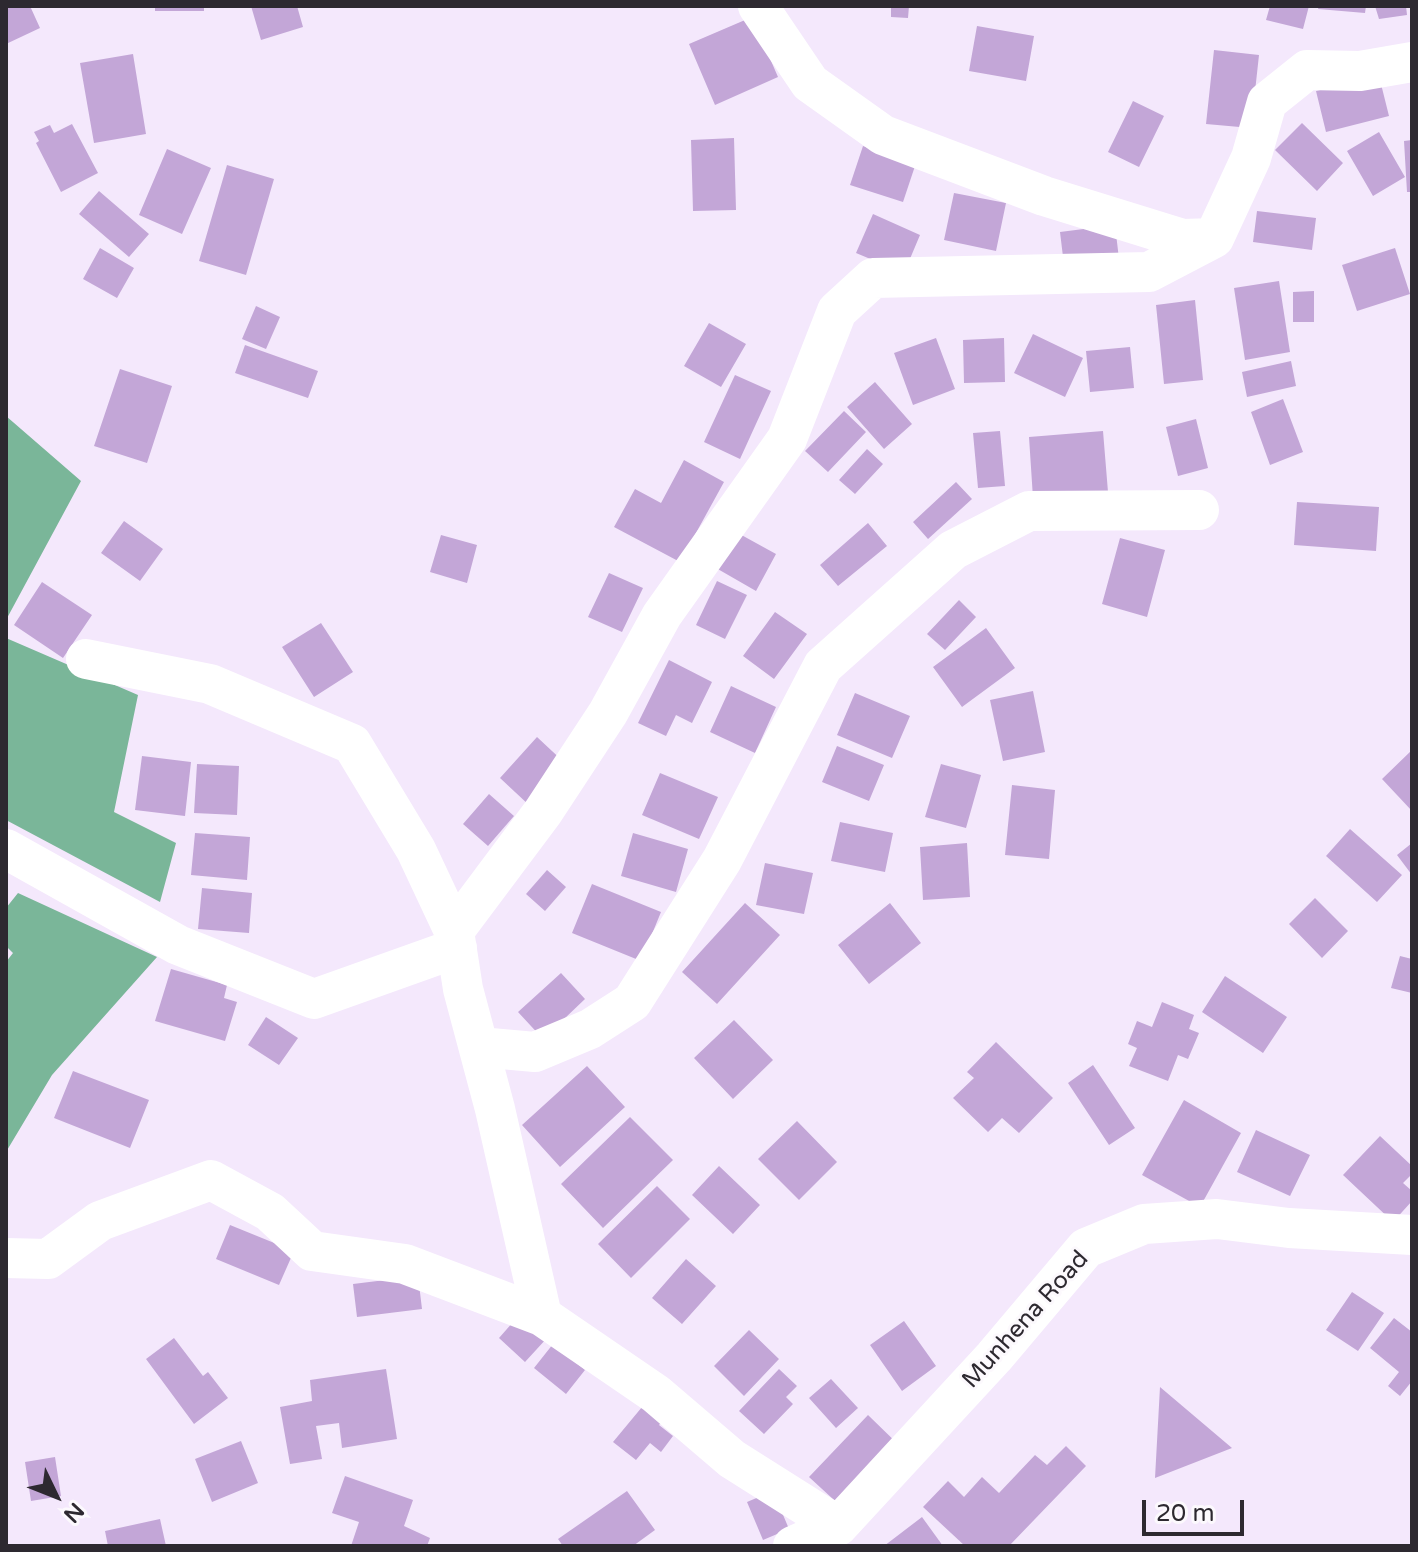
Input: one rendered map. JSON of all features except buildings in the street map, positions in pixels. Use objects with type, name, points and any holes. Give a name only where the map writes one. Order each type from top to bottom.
[{"type":"street","points":[[758,6],[810,83],[883,135],[1003,182],[1141,229],[1183,239],[1214,238]]},
{"type":"street","points":[[6,849],[178,945],[314,999],[456,940],[608,713],[662,615],[787,439],[837,311],[873,278],[1149,272],[1214,238],[1251,158],[1267,102],[1307,70],[1360,71],[1412,62]]},
{"type":"street","points":[[479,1047],[535,1052],[590,1029],[632,1002],[722,860],[823,666],[953,550],[1029,511],[1199,510]]},
{"type":"street","points":[[86,659],[210,684],[352,744],[416,850],[456,940],[542,1316]]},
{"type":"street","points":[[6,1258],[48,1259],[100,1221],[211,1180],[270,1212],[312,1251],[405,1264],[542,1316],[656,1394],[732,1459],[838,1526]]},
{"type":"street","name":"Munhena Road","points":[[793,1546],[838,1526],[994,1357],[1086,1248],[1144,1224],[1217,1219],[1289,1228],[1412,1235]]},
{"type":"green space","points":[[6,416],[81,481],[6,620]]},
{"type":"green space","points":[[6,638],[138,695],[114,812],[176,843],[160,902],[6,820]]},
{"type":"green space","points":[[18,893],[157,957],[52,1075],[6,1152],[6,962],[13,953],[6,946],[6,908]]}]
